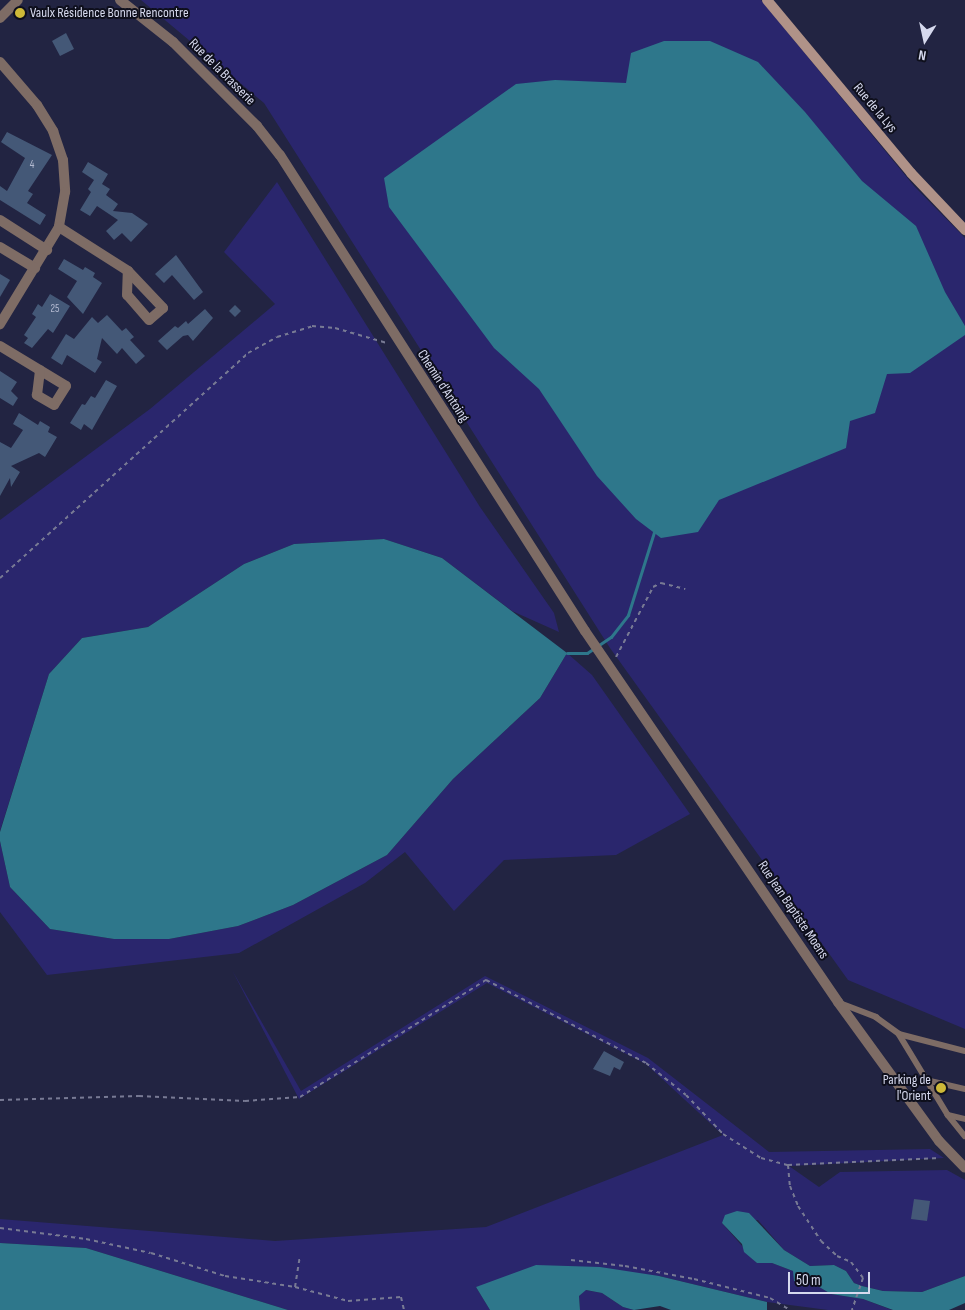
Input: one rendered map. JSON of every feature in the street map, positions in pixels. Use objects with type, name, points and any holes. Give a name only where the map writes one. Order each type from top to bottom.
[{"type":"main road","name":"Rue de la Lys","points":[[768,0],[911,173],[965,230]]},
{"type":"street","points":[[0,18],[18,0]]},
{"type":"street","name":"Rue de la Brasserie","points":[[120,0],[173,42],[256,126]]},
{"type":"street","points":[[0,62],[38,105],[53,131],[62,160],[64,184],[59,228],[0,324]]},
{"type":"street","name":"Chemin d'Antoing","points":[[256,126],[314,205],[584,631],[609,661]]},
{"type":"street","points":[[0,220],[47,250]]},
{"type":"street","points":[[59,228],[128,271],[163,308],[149,320],[127,295],[128,271]]},
{"type":"street","points":[[0,247],[36,268]]},
{"type":"street","points":[[0,346],[40,370]]},
{"type":"street","name":"Rue Jean Baptiste Moens","points":[[609,661],[838,1002],[955,1160],[965,1168]]},
{"type":"lane","points":[[838,1002],[876,1017],[899,1034],[965,1051]]},
{"type":"lane","points":[[899,1034],[948,1116],[965,1136]]},
{"type":"lane","points":[[926,1080],[965,1088]]},
{"type":"lane","points":[[948,1116],[965,1119]]},
{"type":"path","points":[[0,578],[248,353],[278,337],[312,326],[364,334],[393,346],[388,338]]},
{"type":"path","points":[[609,661],[652,587],[661,583],[685,589]]},
{"type":"path","points":[[0,1100],[139,1096],[245,1101],[300,1097],[486,980],[646,1063],[686,1096],[723,1134],[746,1151],[788,1165],[955,1160]]},
{"type":"path","points":[[788,1165],[790,1186],[798,1206],[821,1241],[837,1256],[851,1262],[863,1278],[852,1310]]},
{"type":"path","points":[[0,1228],[95,1241],[151,1253],[225,1276],[295,1288],[348,1301],[401,1297],[404,1310]]},
{"type":"path","points":[[295,1288],[300,1256]]},
{"type":"path","points":[[571,1260],[625,1266],[694,1279],[770,1298],[790,1310]]},
{"type":"shaded area","points":[[141,0],[761,0],[914,186],[965,238],[965,1029],[848,980],[610,648],[264,103]]},
{"type":"shaded area","points":[[277,182],[480,507],[554,613],[559,632],[512,611],[442,558],[384,539],[294,544],[244,564],[148,627],[82,638],[49,674],[0,831],[0,520],[150,409],[275,304],[224,252]]},
{"type":"shaded area","points":[[567,653],[592,675],[690,814],[616,855],[504,860],[454,911],[405,852],[365,883],[239,953],[47,975],[0,912],[0,841],[10,887],[50,929],[114,939],[169,939],[238,926],[293,905],[387,855],[453,779],[540,698]]},
{"type":"shaded area","points":[[232,970],[301,1091],[485,976],[648,1058],[769,1152],[930,1149],[944,1158],[789,1166],[819,1187],[840,1172],[947,1170],[965,1180],[965,1276],[922,1292],[883,1291],[862,1286],[854,1283],[846,1271],[834,1265],[810,1266],[784,1250],[758,1220],[722,1223],[757,1263],[772,1263],[793,1271],[801,1283],[809,1281],[831,1294],[863,1299],[892,1310],[828,1310],[767,1302],[659,1276],[476,1287],[490,1310],[288,1310],[86,1248],[0,1243],[0,1219],[275,1241],[486,1227],[723,1135],[646,1064],[487,983],[299,1099]]},
{"type":"shaded area","points":[[585,1290],[602,1293],[623,1307],[634,1310],[580,1310],[579,1296]]},
{"type":"water","points":[[664,41],[710,41],[758,62],[805,112],[862,181],[916,226],[945,292],[965,326],[965,335],[910,373],[887,374],[875,413],[850,421],[846,448],[719,500],[698,532],[661,538],[636,519],[597,476],[539,389],[494,348],[389,207],[384,178],[516,84],[555,80],[626,83],[631,53]]},
{"type":"water","points":[[384,539],[442,558],[567,653],[540,698],[453,779],[387,855],[293,905],[238,926],[169,939],[114,939],[50,929],[10,887],[0,841],[0,832],[49,674],[82,638],[148,627],[244,564],[294,544]]},
{"type":"water","points":[[737,1211],[749,1213],[784,1250],[810,1266],[834,1265],[846,1271],[854,1283],[862,1286],[883,1291],[922,1292],[965,1276],[965,1303],[949,1310],[893,1310],[863,1299],[831,1294],[809,1281],[794,1281],[793,1271],[772,1263],[757,1263],[744,1252],[742,1244],[722,1223],[725,1215]]},
{"type":"water","points":[[0,1243],[86,1248],[288,1310],[0,1310]]},
{"type":"water","points":[[536,1265],[600,1267],[659,1276],[767,1302],[767,1310],[671,1310],[660,1306],[634,1310],[623,1307],[602,1293],[586,1290],[579,1296],[580,1310],[490,1310],[476,1287]]},
{"type":"building","points":[[66,33],[74,49],[60,56],[52,41]]},
{"type":"building","points":[[7,132],[52,155],[28,191],[33,194],[27,203],[46,215],[40,225],[0,200],[0,186],[7,191],[25,158],[1,142]]},
{"type":"building","points":[[88,162],[108,174],[102,184],[110,189],[106,195],[118,204],[113,211],[132,213],[148,224],[131,242],[122,233],[114,240],[106,231],[118,220],[97,206],[90,216],[80,210],[91,192],[88,189],[94,180],[82,172]]},
{"type":"building","points":[[176,255],[203,292],[194,300],[172,275],[164,283],[155,274]]},
{"type":"building","points":[[64,259],[83,270],[85,267],[95,273],[93,277],[102,283],[83,314],[67,297],[77,281],[58,269]]},
{"type":"building","points":[[0,274],[10,280],[0,297]]},
{"type":"building","points":[[50,294],[70,306],[53,333],[48,329],[32,348],[24,343],[28,338],[24,335],[36,317],[32,314],[38,304],[42,307]]},
{"type":"building","points":[[235,305],[241,311],[235,317],[229,311]]},
{"type":"building","points":[[205,309],[213,318],[193,341],[188,335],[183,336],[167,350],[158,341],[175,326],[178,328],[186,321],[188,324]]},
{"type":"building","points":[[107,315],[122,331],[126,328],[134,337],[130,340],[145,356],[136,364],[122,348],[117,354],[102,338],[97,359],[102,362],[95,373],[67,355],[62,365],[51,358],[66,334],[74,339],[92,317],[98,323]]},
{"type":"building","points":[[0,371],[17,382],[11,391],[18,398],[13,406],[0,398]]},
{"type":"building","points":[[106,380],[117,386],[92,430],[84,424],[81,430],[70,423],[82,404],[85,405],[91,396],[95,398]]},
{"type":"building","points":[[19,413],[38,425],[40,421],[50,427],[48,432],[57,437],[45,457],[39,453],[11,466],[20,472],[11,487],[10,478],[0,496],[0,442],[11,448],[23,430],[13,424]]},
{"type":"building","points":[[604,1051],[624,1062],[620,1070],[614,1067],[610,1076],[593,1069]]},
{"type":"building","points":[[914,1199],[930,1201],[927,1221],[911,1219]]},
{"type":"waterway","points":[[567,653],[587,653],[611,637],[628,615],[654,532]]},
{"type":"place","name":"Vaulx Résidence Bonne Rencontre","points":[[20,13]]},
{"type":"place","name":"Parking de l'Orient","points":[[941,1088]]}]
